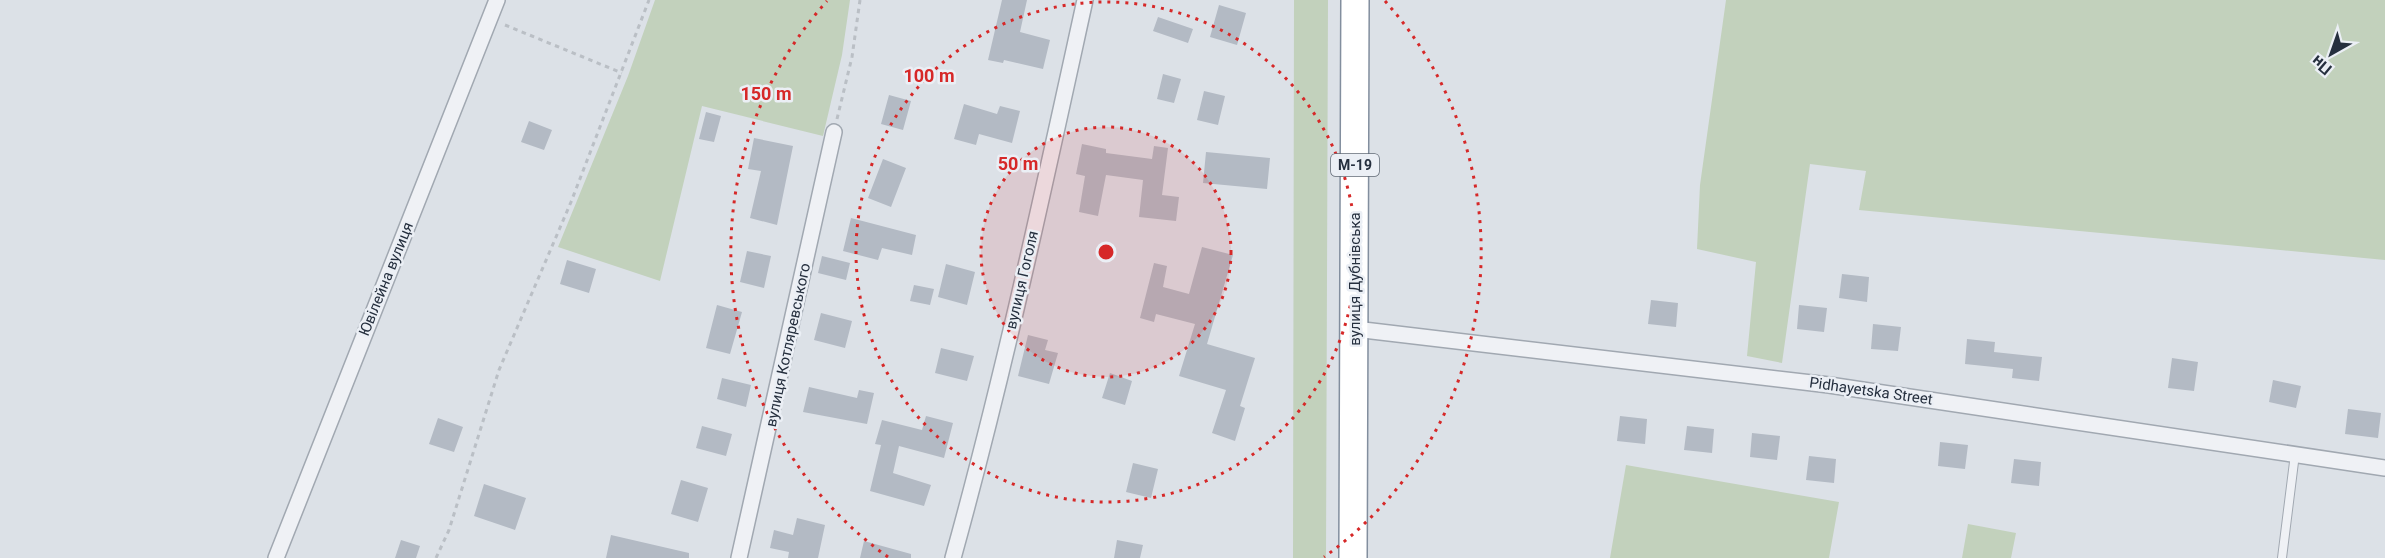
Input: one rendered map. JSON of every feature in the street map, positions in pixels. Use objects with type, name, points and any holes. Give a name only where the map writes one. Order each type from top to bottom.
[{"type":"highway","name":"вулиця Дубнівська","points":[[1353,558],[1355,0]]},
{"type":"street","name":"Ювілейна вулиця","points":[[276,558],[497,0]]},
{"type":"street","name":"вулиця Гоголя","points":[[953,558],[1029,250],[1085,0]]},
{"type":"street","name":"вулиця Котляревського","points":[[740,558],[834,132]]},
{"type":"street","name":"Pidhayetska Street","points":[[1355,329],[1829,385],[2385,468]]},
{"type":"lane","points":[[2282,558],[2295,453]]},
{"type":"path","points":[[436,558],[448,530],[499,370],[572,202],[649,0]]},
{"type":"path","points":[[834,132],[852,57],[860,0]]},
{"type":"path","points":[[489,18],[622,73]]},
{"type":"green space","points":[[655,0],[850,0],[842,55],[823,136],[702,106],[660,281],[558,247],[628,76]]},
{"type":"green space","points":[[1294,0],[1328,0],[1326,558],[1293,558]]},
{"type":"green space","points":[[1726,0],[2385,0],[2385,260],[1859,210],[1866,171],[1810,164],[1782,363],[1747,356],[1756,262],[1697,249],[1700,185]]},
{"type":"green space","points":[[1626,465],[1839,502],[1829,558],[1610,558]]},
{"type":"green space","points":[[1968,524],[2016,533],[2011,558],[1962,558]]},
{"type":"building","points":[[1002,0],[1027,0],[1020,32],[1050,40],[1043,69],[1004,60],[1003,63],[988,60]]},
{"type":"building","points":[[1219,5],[1246,13],[1237,45],[1210,37]]},
{"type":"building","points":[[1158,17],[1193,29],[1188,43],[1153,31]]},
{"type":"building","points":[[1163,74],[1181,79],[1174,103],[1157,99]]},
{"type":"building","points":[[1204,91],[1225,96],[1218,125],[1197,120]]},
{"type":"building","points":[[889,95],[911,101],[903,130],[881,124]]},
{"type":"building","points":[[964,104],[997,114],[1000,106],[1020,111],[1012,143],[979,134],[976,145],[954,139]]},
{"type":"building","points":[[706,112],[721,116],[714,142],[699,139]]},
{"type":"building","points":[[529,121],[552,130],[544,150],[521,142]]},
{"type":"building","points":[[754,138],[793,146],[777,225],[750,218],[761,171],[748,169]]},
{"type":"building","points":[[1082,144],[1106,149],[1106,153],[1152,159],[1154,146],[1168,148],[1162,195],[1179,197],[1176,221],[1139,217],[1143,180],[1106,175],[1098,216],[1079,212],[1085,176],[1076,174]]},
{"type":"building","points":[[1206,152],[1270,158],[1267,189],[1203,183]]},
{"type":"building","points":[[883,159],[906,168],[891,207],[868,198]]},
{"type":"building","points":[[851,218],[916,235],[912,255],[882,248],[878,260],[843,251]]},
{"type":"building","points":[[1202,247],[1233,255],[1207,344],[1255,358],[1240,406],[1245,408],[1235,441],[1212,433],[1226,390],[1179,376],[1195,324],[1156,314],[1154,322],[1140,318],[1154,263],[1167,266],[1163,287],[1189,294]]},
{"type":"building","points":[[747,251],[771,256],[764,288],[740,282]]},
{"type":"building","points":[[822,256],[850,263],[846,280],[818,273]]},
{"type":"building","points":[[567,260],[596,269],[589,293],[560,284]]},
{"type":"building","points":[[946,264],[975,272],[967,305],[938,297]]},
{"type":"building","points":[[1842,274],[1869,277],[1867,302],[1839,298]]},
{"type":"building","points":[[914,285],[934,289],[930,305],[910,301]]},
{"type":"building","points":[[1651,300],[1678,303],[1676,327],[1648,324]]},
{"type":"building","points":[[717,305],[742,312],[730,354],[706,348]]},
{"type":"building","points":[[1799,305],[1827,308],[1824,332],[1797,329]]},
{"type":"building","points":[[821,313],[852,321],[845,348],[814,340]]},
{"type":"building","points":[[1873,324],[1901,327],[1898,351],[1871,349]]},
{"type":"building","points":[[1028,335],[1048,340],[1045,350],[1058,353],[1049,384],[1018,376]]},
{"type":"building","points":[[1967,339],[1995,342],[1994,352],[2042,357],[2039,381],[2012,378],[2013,369],[1965,364]]},
{"type":"building","points":[[941,348],[974,356],[967,381],[935,373]]},
{"type":"building","points":[[2172,358],[2198,362],[2194,391],[2168,388]]},
{"type":"building","points":[[1110,373],[1132,381],[1125,405],[1102,398]]},
{"type":"building","points":[[722,378],[751,385],[746,407],[717,399]]},
{"type":"building","points":[[2273,380],[2301,386],[2296,408],[2269,402]]},
{"type":"building","points":[[809,387],[857,398],[859,390],[874,393],[867,424],[803,412]]},
{"type":"building","points":[[2348,409],[2381,413],[2378,438],[2345,434]]},
{"type":"building","points":[[926,416],[953,423],[944,458],[899,446],[893,473],[931,485],[924,506],[870,491],[881,445],[875,444],[882,420],[922,430]]},
{"type":"building","points":[[1620,416],[1647,419],[1645,444],[1617,441]]},
{"type":"building","points":[[438,418],[463,427],[454,452],[429,444]]},
{"type":"building","points":[[702,426],[732,434],[726,456],[696,448]]},
{"type":"building","points":[[1687,426],[1714,429],[1712,453],[1684,450]]},
{"type":"building","points":[[1752,433],[1780,436],[1777,460],[1750,457]]},
{"type":"building","points":[[1940,442],[1968,445],[1965,469],[1938,466]]},
{"type":"building","points":[[1809,456],[1836,459],[1834,483],[1806,480]]},
{"type":"building","points":[[2014,459],[2041,462],[2039,486],[2011,483]]},
{"type":"building","points":[[1133,463],[1158,469],[1151,498],[1126,492]]},
{"type":"building","points":[[681,480],[708,488],[698,522],[671,514]]},
{"type":"building","points":[[484,484],[526,498],[515,530],[474,516]]},
{"type":"building","points":[[797,518],[825,525],[818,558],[788,558],[789,552],[770,548],[774,530],[793,535]]},
{"type":"building","points":[[611,535],[689,553],[689,558],[606,558]]},
{"type":"building","points":[[401,540],[420,546],[416,558],[395,558]]},
{"type":"building","points":[[1117,540],[1143,545],[1140,558],[1114,558]]},
{"type":"building","points":[[864,541],[911,554],[911,558],[860,558]]}]
